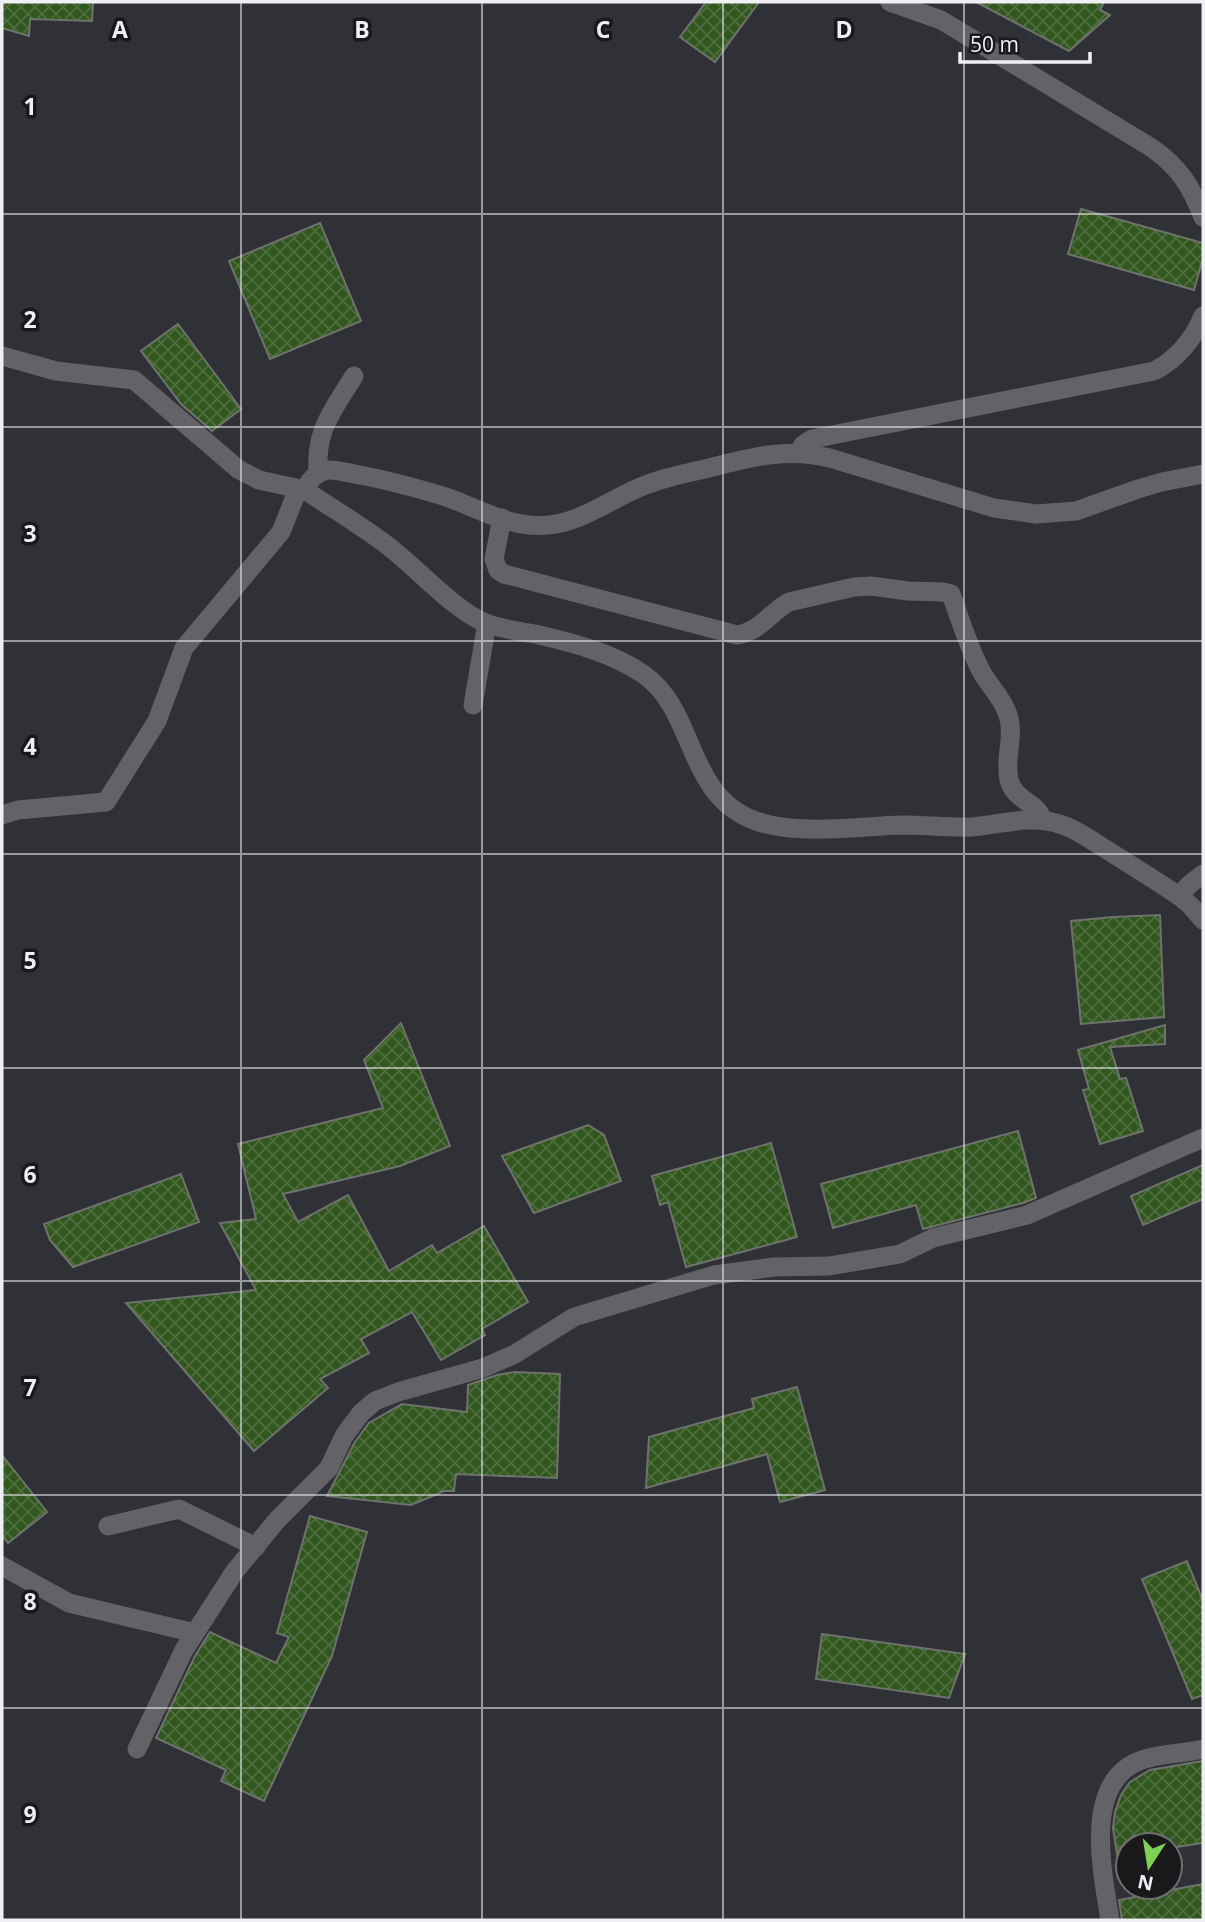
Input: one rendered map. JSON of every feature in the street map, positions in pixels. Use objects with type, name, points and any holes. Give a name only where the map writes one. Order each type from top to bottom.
[{"type":"street","points":[[890,2],[942,20],[1152,148],[1169,160],[1183,176],[1203,217]]},
{"type":"street","points":[[798,453],[803,445],[812,439],[1154,370],[1176,356],[1200,325],[1203,316]]},
{"type":"street","points":[[2,356],[56,371],[134,380],[238,469],[259,480],[302,490],[388,546],[468,615],[486,623],[589,648],[643,674],[666,697],[714,792],[732,808],[754,820],[789,827],[837,829],[905,825],[971,827],[1042,820],[1070,828],[1179,896],[1203,920]]},
{"type":"street","points":[[318,474],[316,454],[324,427],[354,376]]},
{"type":"street","points":[[2,815],[18,810],[106,802],[157,721],[184,648],[281,532],[302,490],[311,479],[328,470],[369,477],[442,496],[502,519],[527,525],[572,521],[638,488],[762,455],[798,453],[830,458],[994,509],[1036,514],[1076,512],[1162,482],[1203,474]]},
{"type":"street","points":[[502,519],[494,559],[498,570],[504,574],[737,635],[757,628],[789,602],[854,587],[870,586],[951,594],[974,657],[1009,717],[1009,780],[1019,797],[1038,809],[1042,820]]},
{"type":"street","points":[[473,705],[486,623]]},
{"type":"street","points":[[1179,896],[1203,874]]},
{"type":"street","points":[[137,1749],[184,1650],[235,1571],[278,1519],[329,1468],[344,1436],[361,1413],[376,1401],[398,1392],[483,1368],[515,1354],[574,1317],[714,1275],[774,1267],[829,1266],[900,1254],[933,1238],[1027,1215],[1203,1138]]},
{"type":"street","points":[[108,1526],[179,1509],[256,1547]]},
{"type":"street","points":[[2,1566],[69,1603],[195,1633]]},
{"type":"street","points":[[1110,1920],[1100,1852],[1100,1833],[1108,1791],[1126,1767],[1141,1760],[1203,1749]]},
{"type":"building","points":[[2,2],[93,2],[92,21],[30,19],[29,36],[2,28]]},
{"type":"building","points":[[706,2],[759,2],[715,62],[680,37]]},
{"type":"building","points":[[976,2],[1104,2],[1100,10],[1110,15],[1069,51]]},
{"type":"building","points":[[1081,209],[1203,243],[1203,258],[1194,290],[1068,254]]},
{"type":"building","points":[[320,223],[361,321],[270,359],[229,261]]},
{"type":"building","points":[[178,324],[241,409],[212,431],[181,404],[141,351]]},
{"type":"building","points":[[1160,915],[1164,1017],[1081,1024],[1071,921]]},
{"type":"building","points":[[401,1023],[450,1146],[400,1166],[283,1194],[298,1222],[348,1195],[389,1271],[432,1245],[437,1253],[484,1226],[528,1302],[482,1329],[485,1335],[441,1360],[412,1312],[361,1339],[369,1353],[320,1379],[328,1388],[254,1451],[126,1303],[256,1290],[220,1223],[256,1219],[238,1144],[383,1108],[364,1060]]},
{"type":"building","points":[[1165,1025],[1165,1044],[1110,1047],[1120,1079],[1126,1078],[1143,1131],[1100,1144],[1083,1090],[1089,1089],[1078,1050]]},
{"type":"building","points":[[588,1125],[604,1135],[621,1181],[534,1213],[502,1156]]},
{"type":"building","points":[[1018,1131],[1036,1198],[923,1229],[916,1205],[833,1228],[821,1184]]},
{"type":"building","points":[[771,1143],[797,1237],[686,1267],[668,1202],[660,1205],[652,1176]]},
{"type":"building","points":[[1203,1165],[1203,1199],[1143,1225],[1131,1196]]},
{"type":"building","points":[[181,1174],[199,1222],[73,1267],[50,1240],[44,1224]]},
{"type":"building","points":[[515,1372],[560,1374],[557,1478],[456,1474],[454,1491],[444,1491],[411,1505],[327,1496],[355,1442],[369,1423],[402,1404],[467,1412],[468,1385]]},
{"type":"building","points":[[797,1387],[825,1490],[780,1502],[767,1454],[646,1488],[649,1437],[754,1408],[752,1399]]},
{"type":"building","points":[[2,1455],[47,1512],[8,1543],[2,1535]]},
{"type":"building","points":[[310,1516],[367,1532],[332,1656],[264,1801],[221,1781],[226,1770],[156,1738],[195,1656],[210,1632],[276,1663],[289,1637],[277,1633]]},
{"type":"building","points":[[1187,1561],[1203,1601],[1203,1695],[1192,1699],[1142,1579]]},
{"type":"building","points":[[822,1634],[965,1654],[949,1698],[816,1679]]},
{"type":"building","points":[[1203,1761],[1203,1843],[1184,1846],[1184,1831],[1114,1831],[1114,1834],[1113,1828],[1115,1812],[1121,1795],[1130,1782],[1150,1770]]},
{"type":"building","points":[[1203,1884],[1203,1920],[1122,1920],[1119,1901],[1184,1901],[1184,1888]]}]
